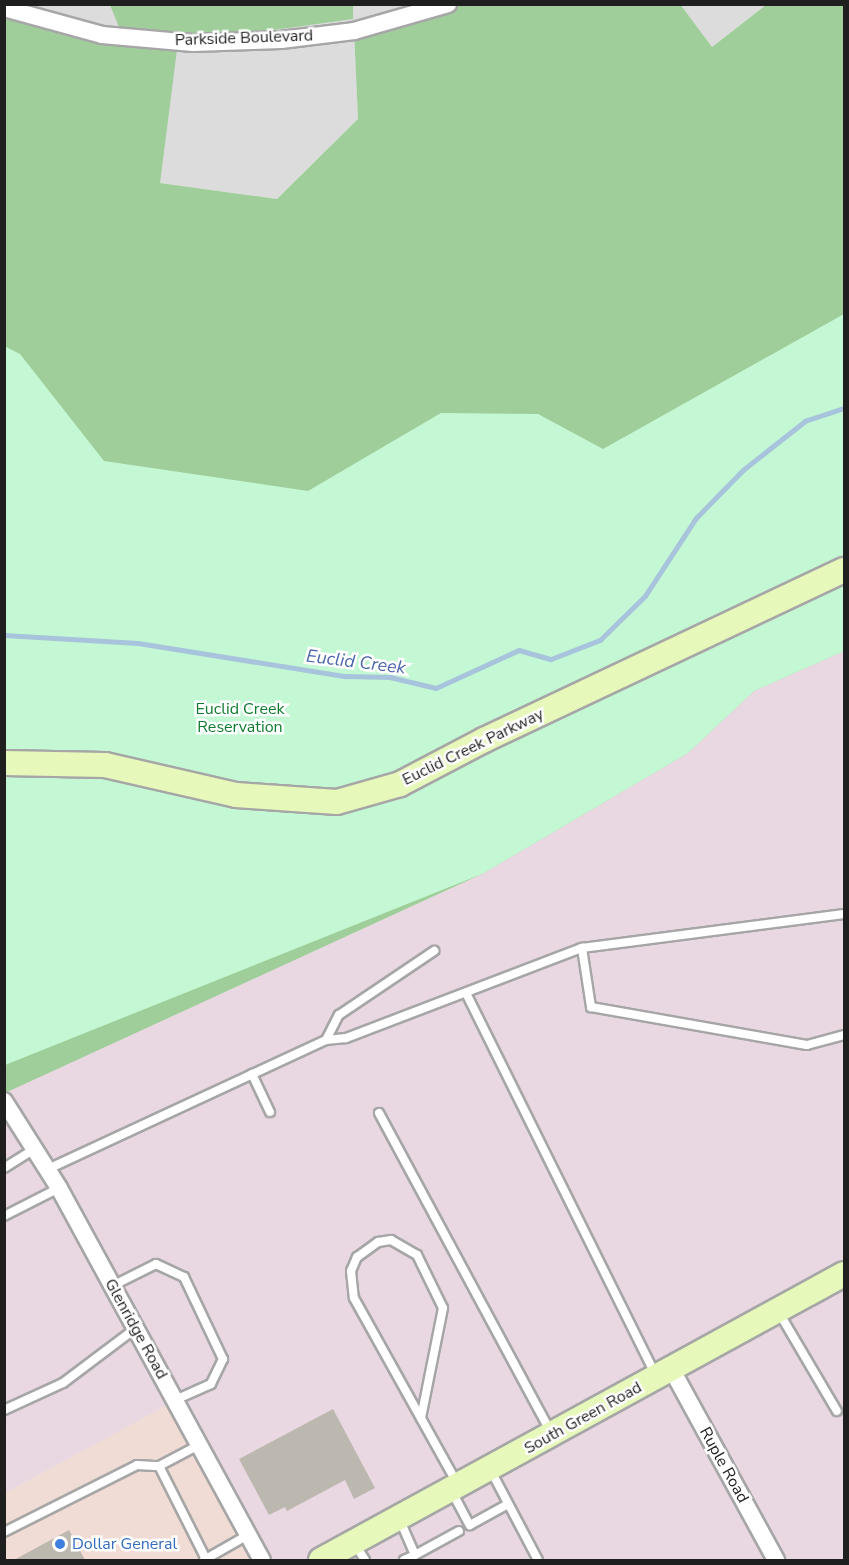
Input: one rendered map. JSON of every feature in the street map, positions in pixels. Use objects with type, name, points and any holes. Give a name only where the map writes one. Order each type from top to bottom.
[{"type":"street","name":"Parkside Boulevard","points":[[4,8],[102,35],[193,44],[281,40],[354,31],[448,4]]},
{"type":"street","name":"Euclid Creek Parkway","points":[[4,763],[105,765],[236,795],[337,802],[400,784],[484,740],[844,570]]},
{"type":"street","name":"Glenridge Road","points":[[4,1101],[36,1148],[59,1188],[262,1560]]},
{"type":"street","name":"South Green Road","points":[[321,1560],[359,1552],[399,1518],[844,1274]]},
{"type":"street","name":"Ruple Road","points":[[665,1374],[776,1560]]},
{"type":"lane","points":[[48,1169],[326,1040],[346,1038],[582,948],[844,914]]},
{"type":"lane","points":[[582,948],[591,1007],[807,1045],[844,1035]]},
{"type":"lane","points":[[326,1040],[339,1015],[434,951]]},
{"type":"lane","points":[[466,993],[665,1374]]},
{"type":"lane","points":[[252,1074],[270,1112]]},
{"type":"lane","points":[[379,1113],[553,1435]]},
{"type":"lane","points":[[4,1168],[36,1148]]},
{"type":"lane","points":[[4,1216],[59,1188]]},
{"type":"lane","points":[[421,1418],[443,1308],[417,1255],[392,1240],[378,1242],[357,1257],[350,1284],[421,1418],[470,1525],[508,1504]]},
{"type":"lane","points":[[112,1286],[156,1264],[184,1277],[222,1359],[211,1384],[175,1400]]},
{"type":"lane","points":[[778,1311],[837,1412]]},
{"type":"lane","points":[[4,1410],[57,1387],[136,1328]]},
{"type":"lane","points":[[4,1532],[137,1465],[159,1466],[199,1445]]},
{"type":"lane","points":[[159,1466],[205,1560],[248,1535]]},
{"type":"lane","points":[[490,1469],[538,1560]]},
{"type":"lane","points":[[399,1518],[416,1555]]},
{"type":"lane","points":[[404,1560],[459,1531]]},
{"type":"shaded area","points":[[4,5],[448,5],[354,31],[358,119],[277,199],[160,183],[102,35]]},
{"type":"shaded area","points":[[680,5],[766,5],[712,47]]},
{"type":"shaded area","points":[[844,651],[844,1560],[262,1560],[175,1401],[5,1493],[4,1093],[482,874],[688,753],[754,691]]},
{"type":"shaded area","points":[[175,1400],[262,1560],[5,1560],[5,1493]]},
{"type":"green space","points":[[680,4],[712,47],[766,5],[844,5],[844,651],[754,691],[688,753],[482,874],[5,1093],[4,8],[178,42],[160,183],[277,199],[358,119],[354,31],[448,5]]},
{"type":"green space","points":[[110,5],[353,5],[353,19],[245,34],[191,33],[119,27]]},
{"type":"green space","name":"Euclid Creek Reservation","points":[[844,314],[844,651],[754,691],[688,753],[482,874],[5,1065],[4,346],[20,354],[104,461],[308,491],[441,413],[538,414],[603,449]]},
{"type":"building","points":[[333,1409],[375,1488],[354,1499],[345,1480],[287,1511],[285,1507],[269,1515],[239,1459]]},
{"type":"building","name":"Dollar General","points":[[69,1530],[85,1560],[14,1560]]},
{"type":"waterway","name":"Euclid Creek","points":[[4,635],[138,643],[345,676],[390,677],[436,688],[519,650],[551,659],[600,640],[645,596],[696,518],[743,470],[805,421],[844,408]]},
{"type":"place","name":"Dollar General","points":[[60,1544]]}]
